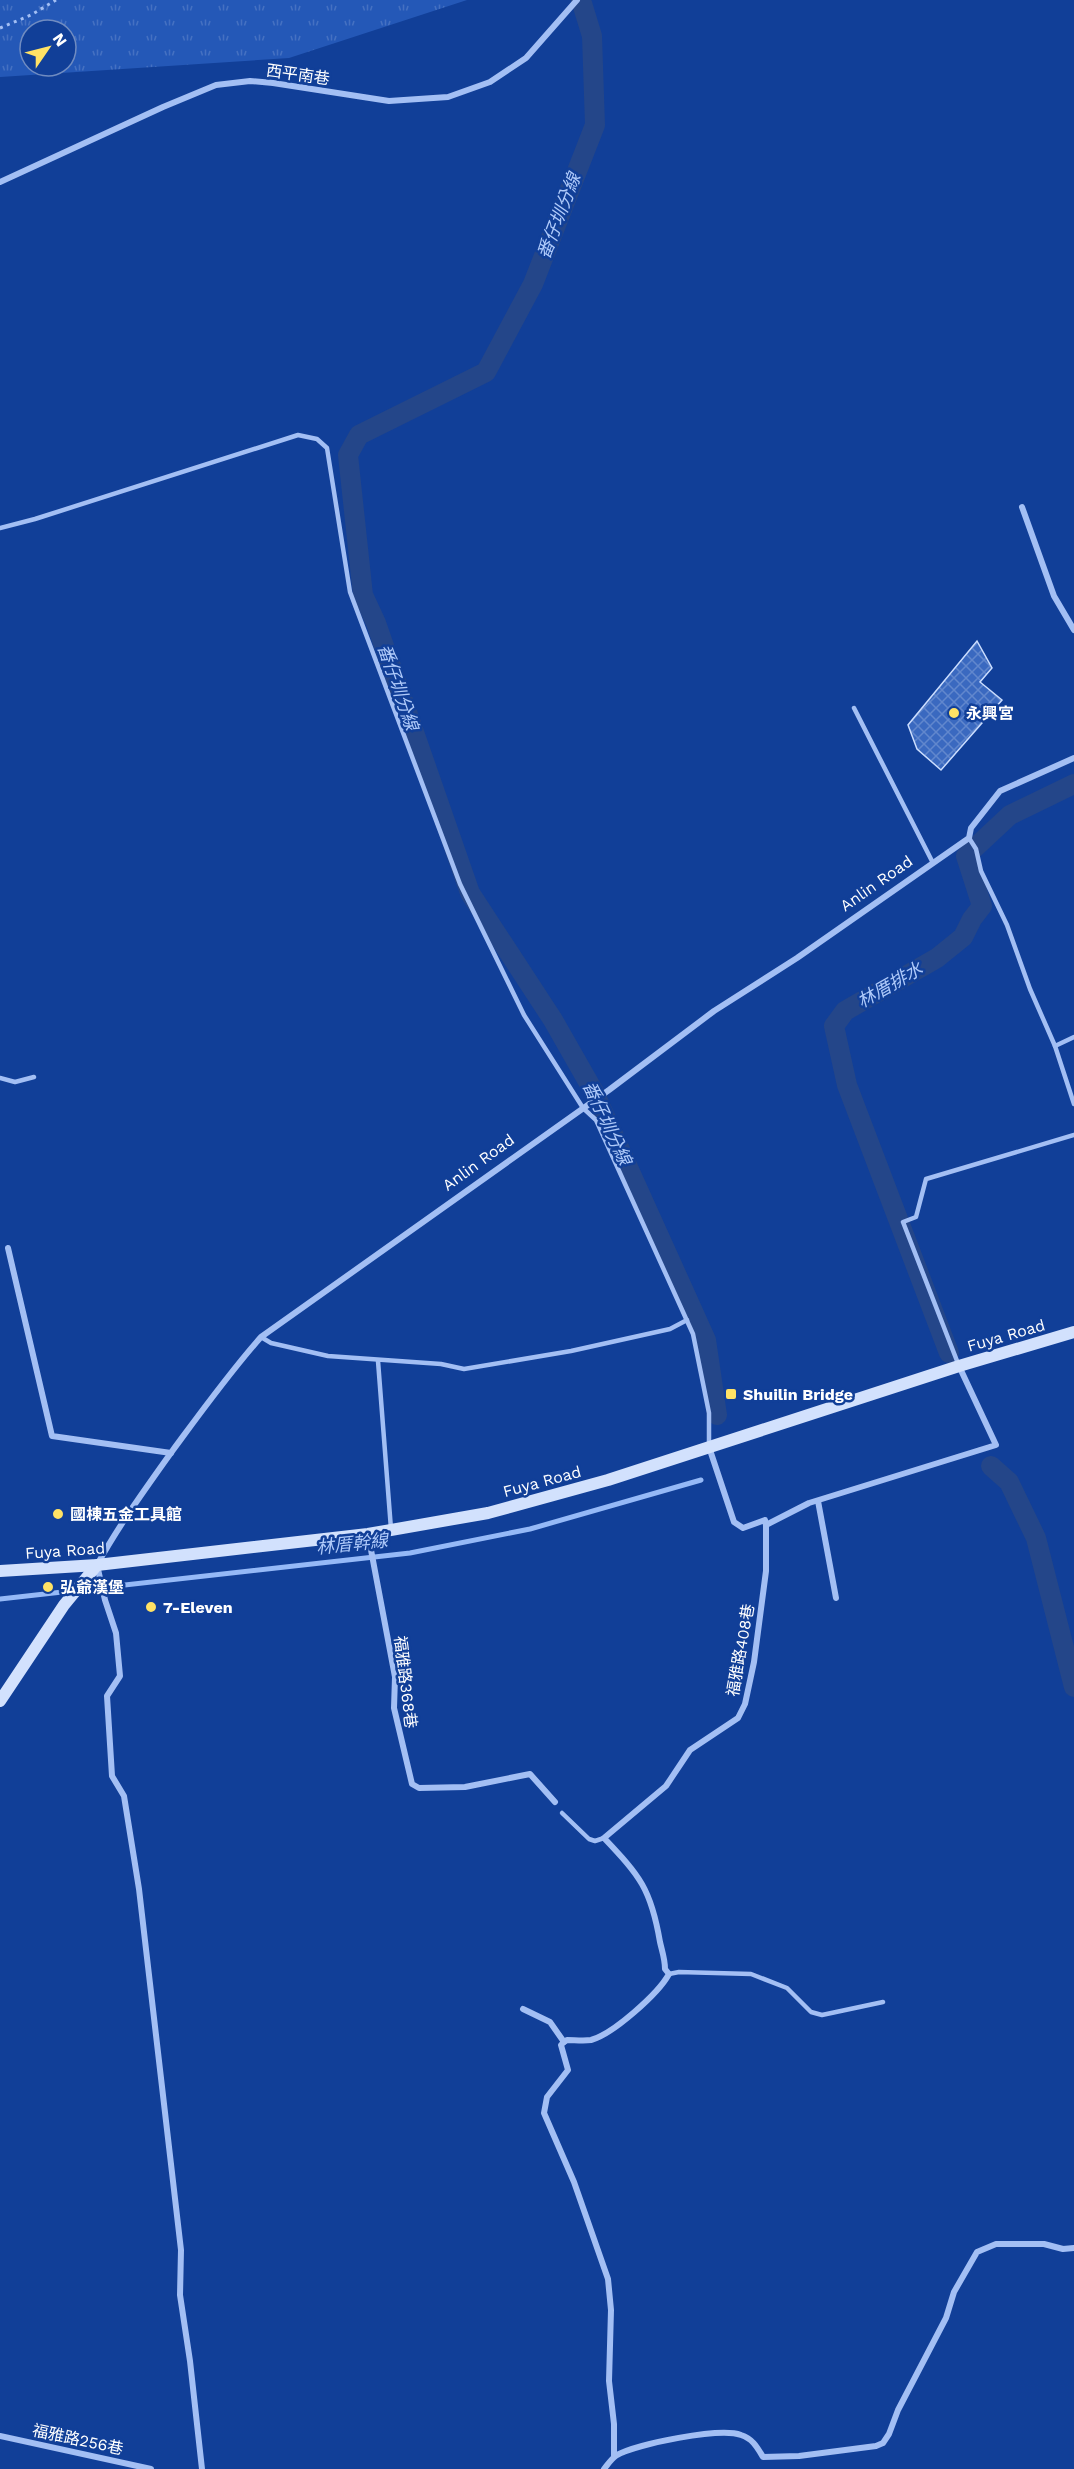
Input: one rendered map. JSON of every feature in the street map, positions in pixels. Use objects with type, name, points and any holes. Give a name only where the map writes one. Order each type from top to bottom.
[{"type":"main road","name":"Fuya Road","points":[[0,1571],[98,1570],[369,1540],[391,1530],[498,1510],[608,1480],[959,1366],[1074,1332]]},
{"type":"main road","name":"Anlin Road","points":[[0,1701],[66,1602],[85,1579],[98,1570]]},
{"type":"street","name":"西平南巷","points":[[0,182],[216,85],[250,81],[273,83],[389,101],[448,97],[490,82],[526,58],[576,1]]},
{"type":"street","points":[[1022,507],[1054,596],[1074,630]]},
{"type":"street","name":"Anlin Road","points":[[98,1570],[117,1529],[243,1357],[261,1337],[609,1090],[714,1011],[798,958],[969,838],[971,828],[1000,791],[1074,758]]},
{"type":"street","points":[[8,1248],[52,1436],[171,1454]]},
{"type":"street","points":[[709,1447],[734,1522],[743,1528],[765,1520],[766,1525],[793,1510],[818,1501],[996,1445],[959,1366]]},
{"type":"street","points":[[818,1501],[836,1598]]},
{"type":"street","name":"福雅路408巷","points":[[604,1838],[666,1786],[690,1750],[738,1718],[745,1704],[754,1662],[766,1571],[766,1525]]},
{"type":"street","name":"福雅路368巷","points":[[369,1540],[395,1677],[394,1708],[412,1784],[419,1788],[465,1787],[530,1774],[555,1802]]},
{"type":"street","points":[[98,1570],[116,1632],[120,1676],[107,1696],[112,1776],[124,1796],[139,1889],[181,2250],[180,2295],[202,2469]]},
{"type":"street","points":[[604,1838],[634,1870],[647,1889],[656,1916],[665,1969],[669,1974],[663,1986],[627,2018],[590,2040],[567,2040],[561,2045],[568,2070],[547,2097],[544,2113],[574,2182],[608,2279],[611,2310],[609,2382],[614,2424],[614,2456]]},
{"type":"street","points":[[524,2009],[550,2022],[564,2042]]},
{"type":"street","points":[[604,2469],[614,2456],[636,2447],[724,2432],[740,2434],[755,2442],[763,2457],[799,2456],[876,2446],[883,2443],[946,2318],[954,2292],[977,2252],[996,2244],[1044,2244],[1063,2249],[1074,2248]]},
{"type":"street","name":"福雅路256巷","points":[[0,2436],[151,2469]]},
{"type":"lane","points":[[0,528],[35,519],[298,435],[317,439],[327,448],[350,592],[460,884],[524,1015],[596,1120],[687,1320],[693,1334],[709,1413],[709,1447]]},
{"type":"lane","points":[[854,708],[933,863]]},
{"type":"lane","points":[[969,838],[976,849],[981,871],[1007,925],[1030,989],[1055,1046],[1074,1104]]},
{"type":"lane","points":[[1055,1046],[1074,1037]]},
{"type":"lane","points":[[0,1078],[15,1082],[34,1077]]},
{"type":"lane","points":[[959,1366],[903,1222],[916,1217],[926,1179],[1074,1135]]},
{"type":"lane","points":[[261,1337],[271,1343],[328,1356],[441,1364],[464,1369],[571,1351],[670,1329],[687,1320]]},
{"type":"lane","points":[[378,1361],[391,1530]]},
{"type":"lane","points":[[562,1813],[589,1839],[595,1841],[604,1838]]},
{"type":"lane","points":[[669,1974],[679,1972],[751,1974],[787,1988],[811,2012],[822,2015],[883,2002]]},
{"type":"path","points":[[0,28],[31,15],[56,0]]},
{"type":"green space","points":[[0,0],[467,0],[289,58],[78,72],[78,18],[18,18],[18,76],[0,77]]},
{"type":"building","name":"永興宮","points":[[977,641],[992,668],[980,682],[1002,700],[941,770],[917,749],[908,725]]},
{"type":"waterway","name":"番仔圳分線","points":[[581,0],[592,36],[595,125],[533,284],[486,372],[359,435],[348,455],[363,595],[376,623],[470,893],[553,1020],[594,1092],[706,1340],[717,1415]]},
{"type":"waterway","name":"林厝排水","points":[[949,1353],[847,1085],[834,1026],[845,1011],[937,958],[963,937],[982,906],[966,856],[1010,815],[1074,784]]},
{"type":"waterway","points":[[991,1466],[1009,1482],[1036,1538],[1074,1687]]},
{"type":"waterway","name":"林厝幹線","points":[[0,1599],[410,1553],[530,1529],[701,1480]]},
{"type":"place","name":"永興宮","points":[[954,713]]},
{"type":"place","name":"Shuilin Bridge","points":[[731,1394]]},
{"type":"place","name":"國棟五金工具館","points":[[58,1514]]},
{"type":"place","name":"弘爺漢堡","points":[[48,1587]]},
{"type":"place","name":"7-Eleven","points":[[151,1607]]}]
